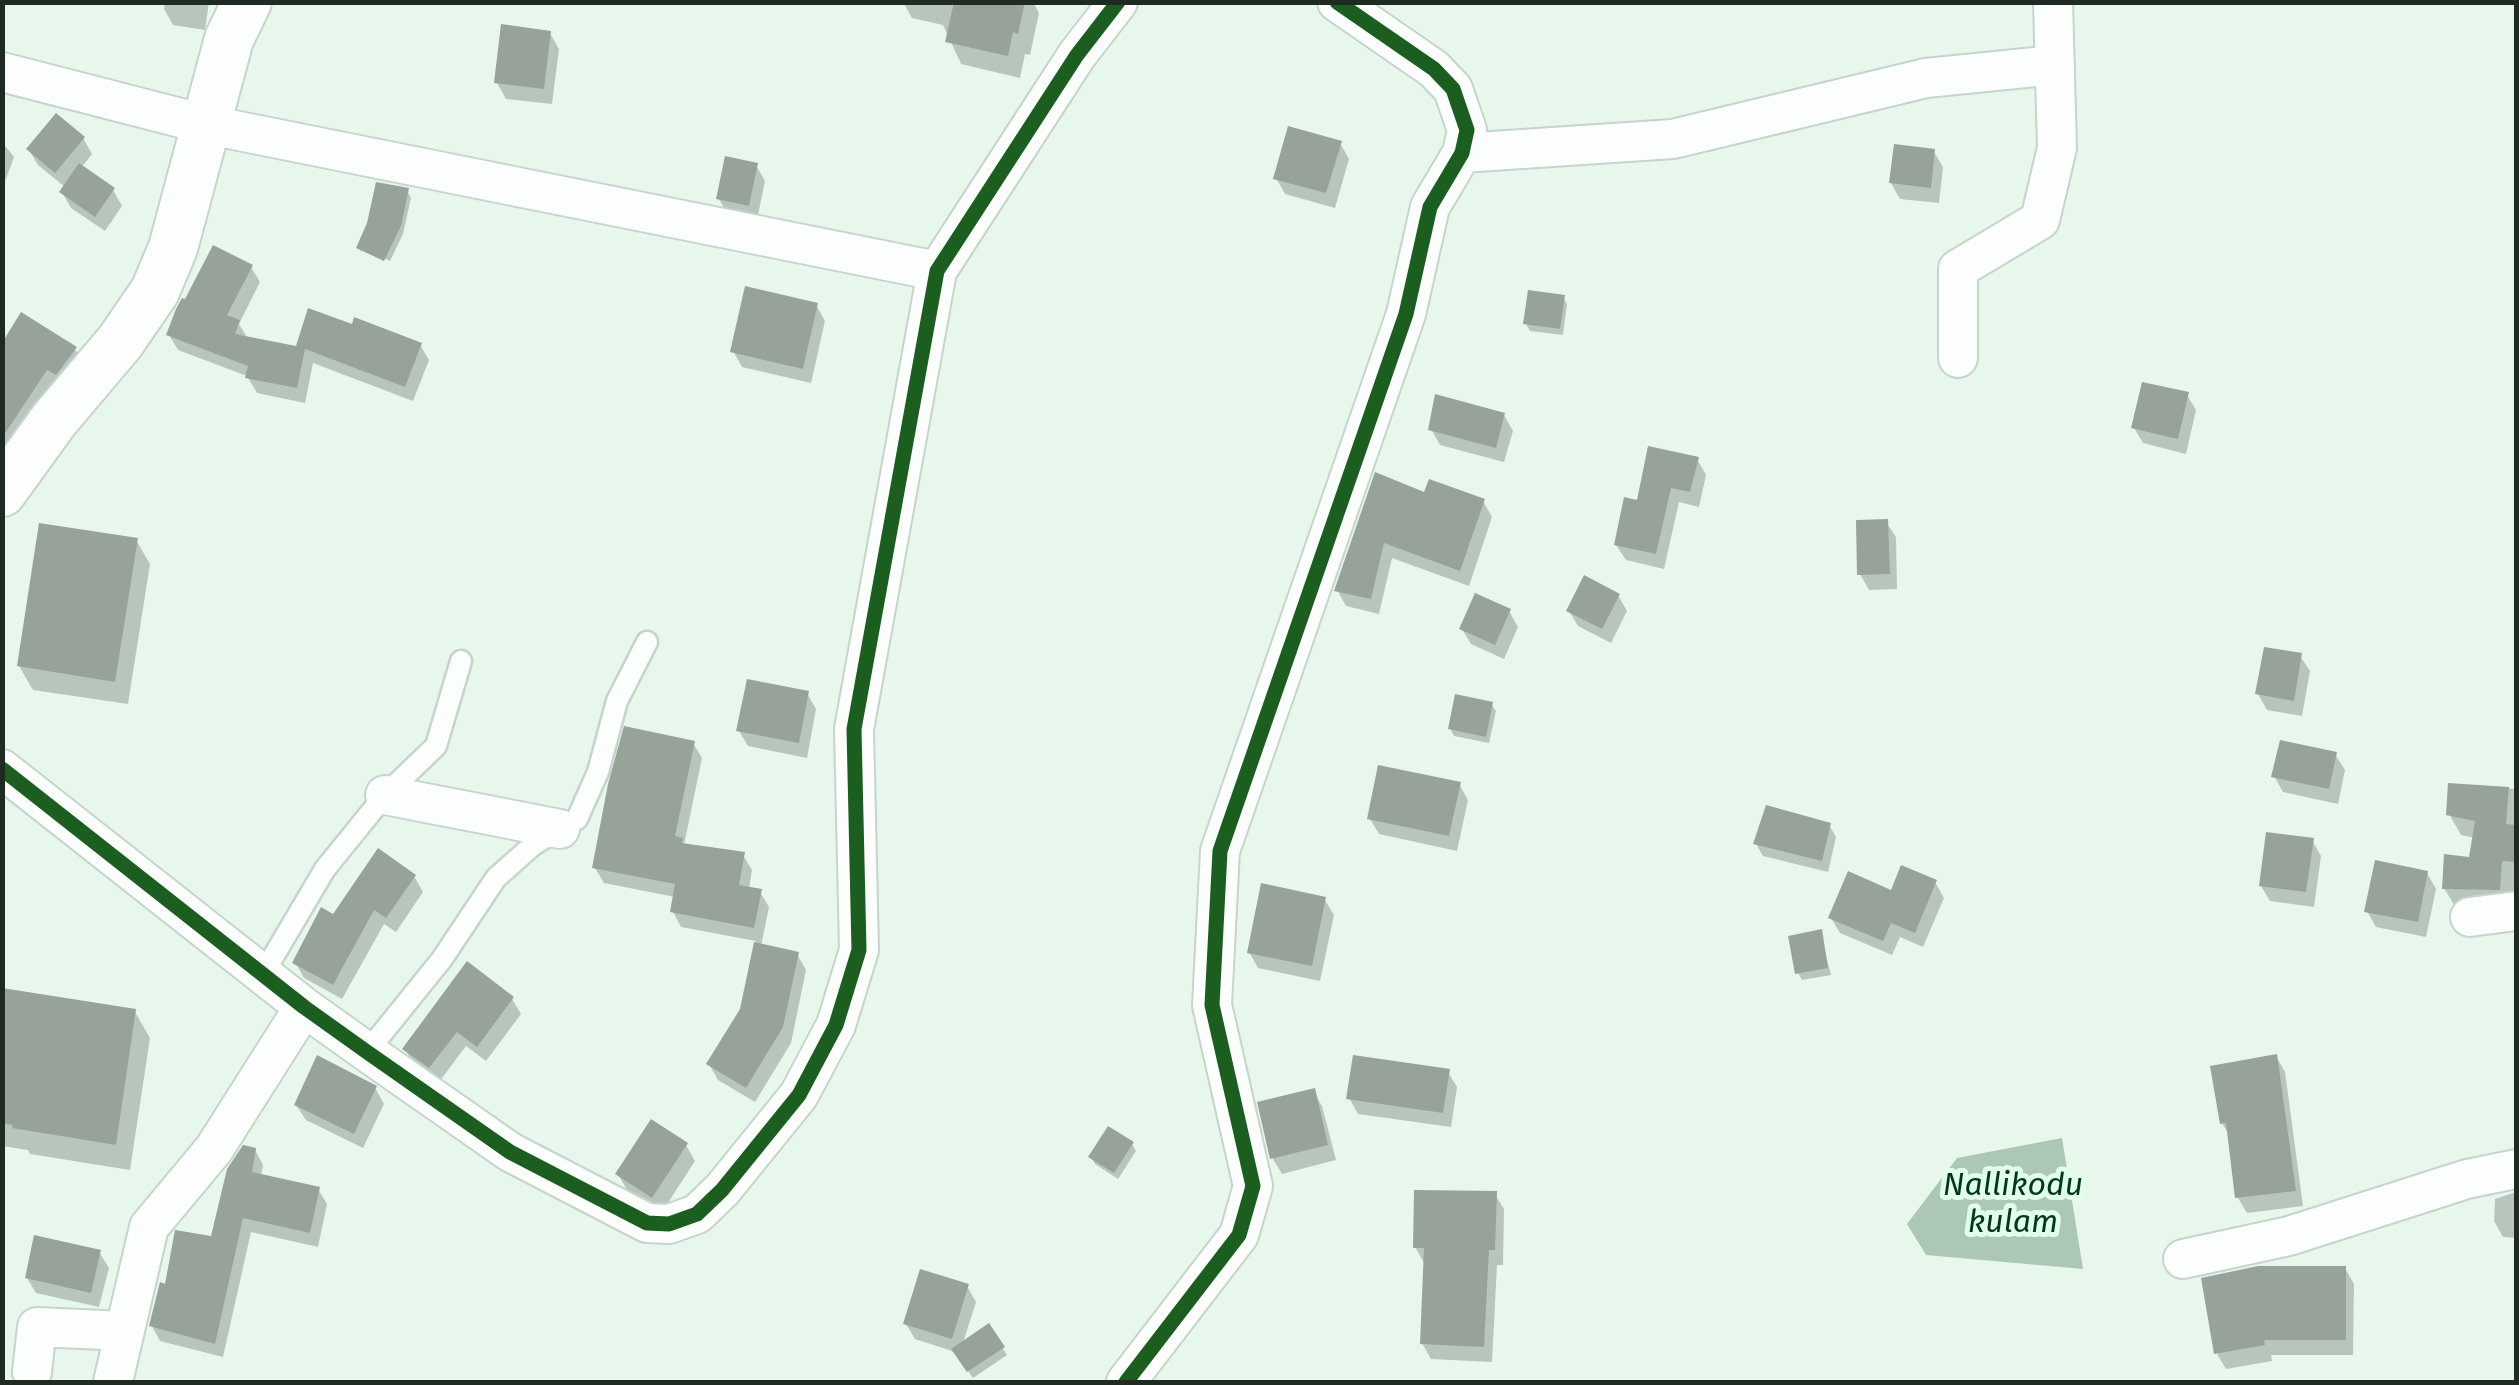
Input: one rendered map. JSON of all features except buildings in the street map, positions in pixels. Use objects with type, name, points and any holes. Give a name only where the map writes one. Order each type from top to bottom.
[{"type":"street","points":[[2,492],[54,420],[120,342],[154,291],[174,248],[229,39],[247,2]]},
{"type":"street","points":[[2,770],[304,1007],[510,1152],[647,1224],[669,1224],[696,1214],[722,1190],[799,1095],[836,1025],[859,950],[854,729],[938,271],[1077,55],[1118,2]]},
{"type":"street","points":[[1126,1382],[1239,1235],[1253,1186],[1212,1005],[1220,851],[1406,314],[1430,207],[1462,153],[1467,130],[1453,89],[1434,69],[1337,2]]},
{"type":"street","points":[[1958,358],[1958,269],[2040,220],[2057,148],[2053,2]]},
{"type":"street","points":[[1462,153],[1673,140],[1926,78],[2055,66]]},
{"type":"street","points":[[2,72],[204,124],[938,271]]},
{"type":"street","points":[[384,796],[560,829]]},
{"type":"street","points":[[2470,917],[2516,911]]},
{"type":"street","points":[[112,1382],[149,1227],[214,1149],[304,1007]]},
{"type":"street","points":[[2183,1259],[2289,1236],[2468,1179],[2516,1170]]},
{"type":"street","points":[[32,1372],[37,1327],[125,1331]]},
{"type":"lane","points":[[367,1052],[442,959],[496,878],[533,846],[576,819],[598,772],[616,701],[647,642]]},
{"type":"lane","points":[[263,974],[325,869],[384,796],[436,746],[462,660]]},
{"type":"water","name":"Nallikodu kulam","points":[[2062,1138],[2083,1269],[1926,1255],[1907,1224],[1957,1158]]},
{"type":"cycle path","points":[[2,769],[304,1007],[510,1152],[647,1223],[669,1224],[697,1214],[722,1190],[799,1095],[836,1025],[859,950],[854,729],[937,271],[1077,55],[1118,2]]},
{"type":"cycle path","points":[[1126,1382],[1239,1235],[1253,1186],[1212,1005],[1220,851],[1406,314],[1430,207],[1462,153],[1467,130],[1453,89],[1434,69],[1337,2]]}]
